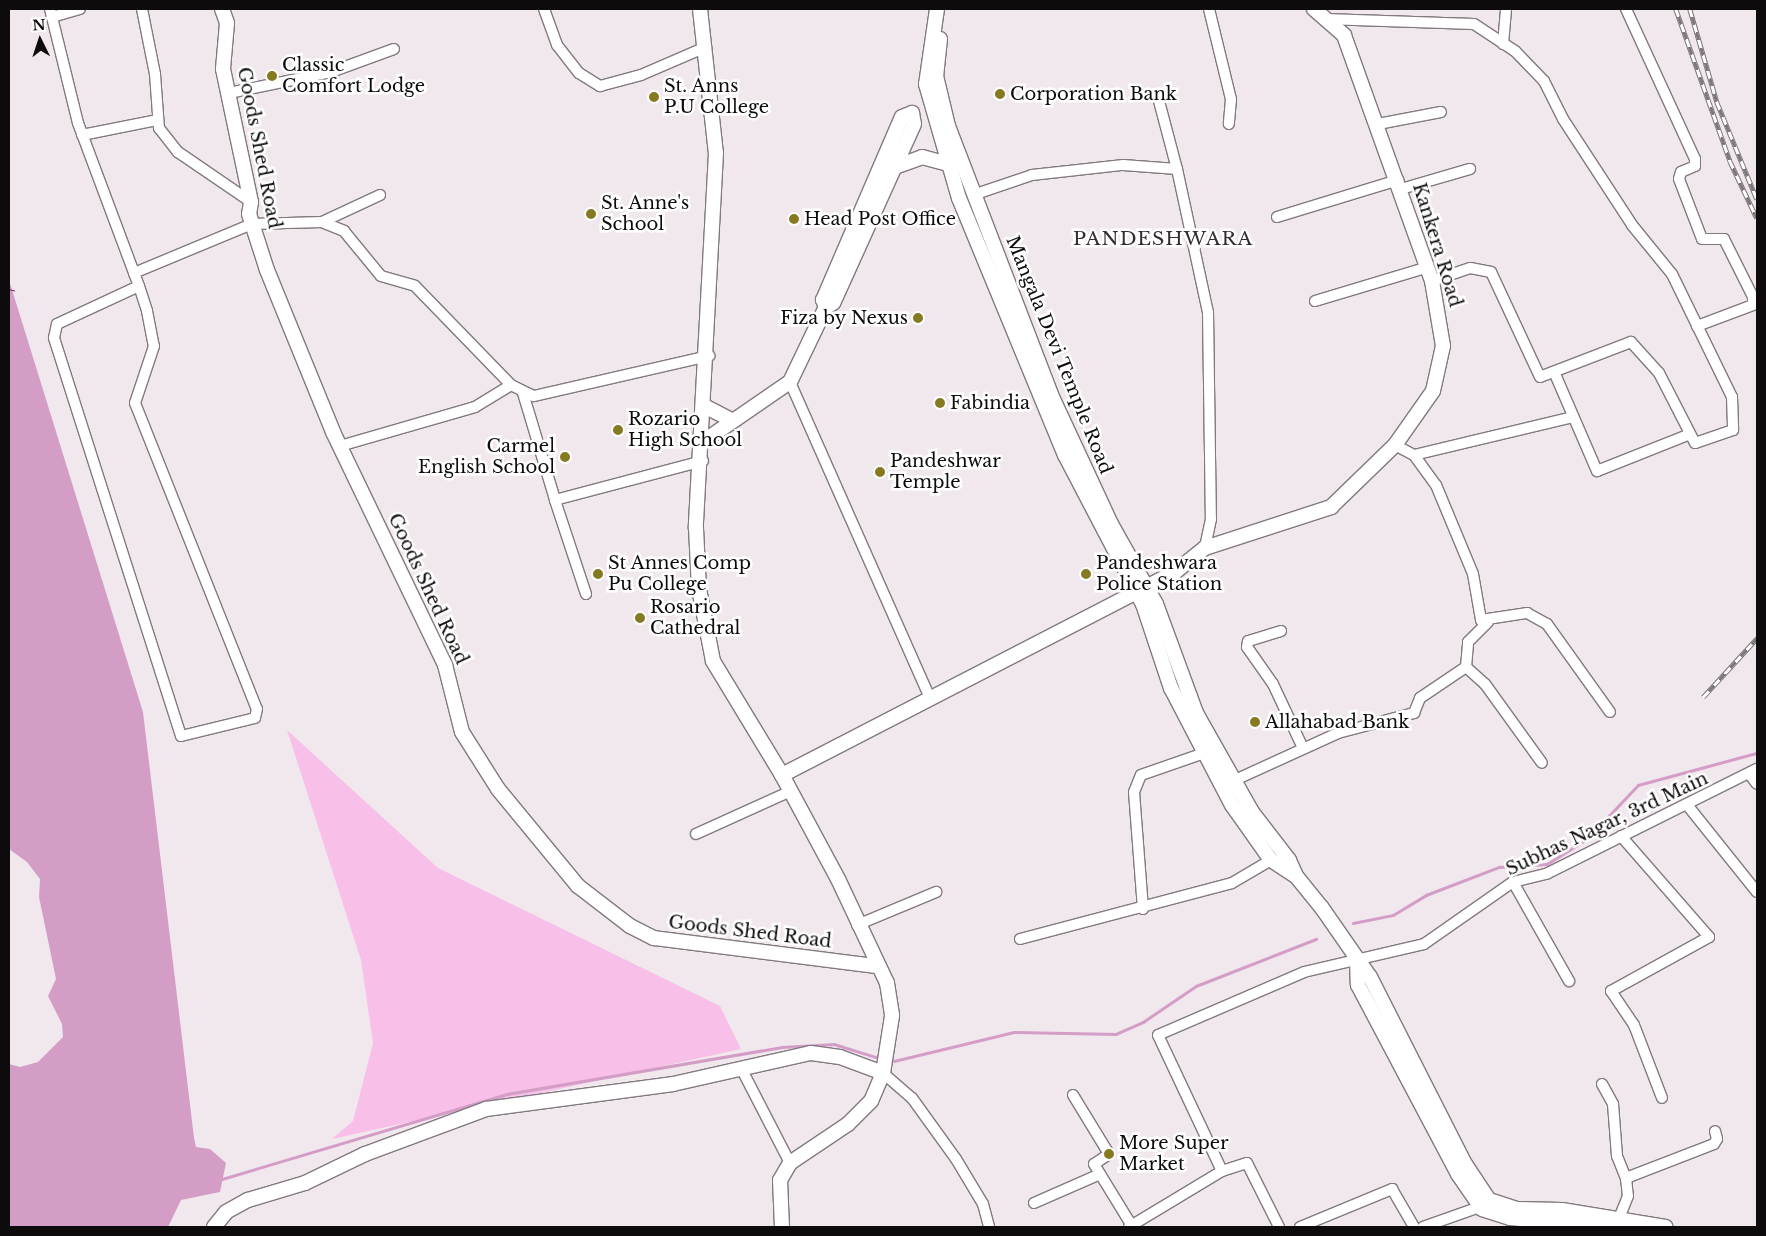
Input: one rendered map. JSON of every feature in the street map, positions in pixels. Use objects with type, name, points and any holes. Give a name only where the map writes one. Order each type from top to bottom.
[{"type":"street","points":[[80,9],[51,13],[82,135],[139,286],[154,346],[134,403],[257,709],[255,718],[181,736],[54,338],[57,324],[139,286]]},
{"type":"street","points":[[142,9],[155,74],[157,120],[178,152],[251,202]]},
{"type":"street","name":"Goods Shed Road","points":[[222,9],[227,24],[223,69],[251,202],[252,224],[267,270],[340,446],[445,664],[462,732],[498,789],[578,886],[630,926],[654,938],[877,966]]},
{"type":"street","points":[[544,9],[557,44],[579,73],[600,86],[641,75],[706,47]]},
{"type":"street","points":[[700,9],[706,47],[716,153],[709,356],[703,461],[696,528],[699,589],[713,661],[782,775],[838,879],[877,966],[887,983],[892,1016],[883,1073],[871,1101],[848,1124],[790,1163],[778,1199],[782,1227]]},
{"type":"street","points":[[826,307],[823,300],[902,117],[912,112],[933,93],[925,69],[937,9]]},
{"type":"street","name":"Mangala Devi Temple Road","points":[[945,9],[933,93],[948,164],[1031,378],[1112,536],[1141,588],[1186,690],[1235,780],[1296,876],[1335,924],[1357,962],[1358,985],[1458,1174],[1486,1205]]},
{"type":"street","points":[[1209,9],[1230,99],[1229,124]]},
{"type":"street","points":[[1504,44],[1506,9]]},
{"type":"street","points":[[1626,9],[1695,160],[1694,166],[1681,172],[1679,179],[1702,240],[1724,239],[1753,297],[1753,305],[1697,326]]},
{"type":"street","points":[[1319,14],[1474,24],[1504,44],[1544,81],[1563,118],[1632,225],[1672,274],[1732,397],[1733,430],[1695,443],[1659,373],[1631,342],[1555,374],[1540,377],[1534,369],[1491,272],[1470,268],[1432,281]]},
{"type":"street","name":"Kankera Road","points":[[1205,548],[1331,507],[1395,445],[1433,391],[1441,355],[1432,281],[1378,124],[1344,35],[1319,14]]},
{"type":"street","points":[[229,93],[331,72],[394,50]]},
{"type":"street","name":"Mangala Devi Temple Road","points":[[933,93],[1053,399],[1112,536]]},
{"type":"street","points":[[782,775],[1175,572],[1205,548],[1211,519],[1208,312],[1177,169],[1158,101]]},
{"type":"street","points":[[704,441],[790,382],[826,307],[833,303],[914,124],[912,112]]},
{"type":"street","points":[[1378,124],[1441,112]]},
{"type":"street","points":[[82,135],[157,120]]},
{"type":"street","points":[[895,166],[922,157],[948,164]]},
{"type":"street","points":[[974,195],[1032,175],[1123,165],[1177,169]]},
{"type":"street","points":[[1277,217],[1399,184],[1470,169]]},
{"type":"street","points":[[134,273],[252,224],[322,222],[380,195]]},
{"type":"street","points":[[322,222],[344,231],[381,276],[415,286],[511,385],[523,393],[553,395],[709,356]]},
{"type":"street","points":[[1315,301],[1428,267]]},
{"type":"street","points":[[1555,374],[1597,471],[1690,434]]},
{"type":"street","points":[[790,382],[930,698]]},
{"type":"street","points":[[340,446],[475,407],[511,385]]},
{"type":"street","points":[[523,393],[586,594]]},
{"type":"street","points":[[706,407],[733,420]]},
{"type":"street","points":[[1414,455],[1573,417]]},
{"type":"street","points":[[1395,445],[1414,455],[1436,484],[1473,574],[1477,614],[1488,622]]},
{"type":"street","points":[[555,500],[703,461]]},
{"type":"street","name":"Mangala Devi Temple Road","points":[[1141,588],[1171,688],[1222,787],[1271,860],[1296,876]]},
{"type":"street","points":[[1466,667],[1468,642],[1488,622],[1527,613],[1547,624],[1610,712]]},
{"type":"street","points":[[1281,631],[1248,641],[1247,647],[1273,684],[1303,748]]},
{"type":"street","points":[[1222,787],[1338,733],[1412,715],[1420,698],[1466,667]]},
{"type":"street","points":[[1466,667],[1485,684],[1542,763]]},
{"type":"street","points":[[1143,909],[1134,792],[1140,775],[1204,753]]},
{"type":"street","points":[[1753,772],[1757,784]]},
{"type":"street","name":"Subhas Nagar, 3rd Main","points":[[1222,1170],[1158,1035],[1304,972],[1357,962],[1424,944],[1513,882],[1548,873],[1621,836],[1688,806],[1753,772]]},
{"type":"street","points":[[696,834],[790,791]]},
{"type":"street","points":[[1688,806],[1757,892]]},
{"type":"street","points":[[1621,836],[1709,937],[1612,991],[1634,1025],[1662,1098]]},
{"type":"street","points":[[1020,939],[1143,909],[1232,883],[1271,860]]},
{"type":"street","points":[[1513,882],[1569,981]]},
{"type":"street","points":[[858,925],[936,892]]},
{"type":"street","points":[[214,1227],[226,1212],[248,1200],[305,1183],[365,1154],[486,1109],[673,1084],[811,1053],[840,1057],[883,1073],[912,1098],[956,1160],[983,1204],[989,1227]]},
{"type":"street","points":[[742,1070],[790,1163]]},
{"type":"street","points":[[1602,1084],[1612,1104],[1617,1156],[1626,1178],[1628,1196],[1614,1223]]},
{"type":"street","points":[[1073,1095],[1109,1154],[1094,1164],[1131,1226],[1222,1170],[1247,1163],[1279,1227]]},
{"type":"street","points":[[1626,1178],[1714,1144],[1715,1131]]},
{"type":"street","points":[[1034,1204],[1100,1174]]},
{"type":"street","points":[[1303,1227],[1392,1189],[1414,1227]]},
{"type":"street","points":[[1423,1227],[1486,1205],[1510,1218],[1666,1227]]},
{"type":"shaded area","points":[[9,280],[143,712],[194,1138],[196,1147],[210,1149],[226,1163],[220,1192],[181,1200],[168,1227],[9,1227],[9,1064],[20,1067],[38,1062],[63,1037],[62,1024],[48,996],[56,979],[39,897],[40,879],[27,862],[9,849]]},
{"type":"shaded area","points":[[287,730],[438,868],[720,1006],[741,1049],[332,1139],[353,1121],[373,1043],[361,960]]},
{"type":"waterway","points":[[1353,923],[1393,915],[1426,895],[1499,867],[1547,864],[1587,839],[1638,785],[1757,753]]},
{"type":"waterway","points":[[894,1061],[1014,1032],[1116,1034],[1143,1022],[1196,986],[1316,939]]},
{"type":"waterway","points":[[222,1179],[507,1094],[782,1047],[834,1044],[879,1058]]},
{"type":"ferry route","points":[[9,289],[17,291]]},
{"type":"railway","points":[[1676,9],[1730,161],[1757,218]]},
{"type":"railway","points":[[1690,9],[1717,102],[1757,199]]},
{"type":"railway","points":[[1703,697],[1757,638]]},
{"type":"place","name":"Classic Comfort Lodge","points":[[272,76]]},
{"type":"place","name":"Corporation Bank","points":[[1000,94]]},
{"type":"place","name":"St. Anns P.U College","points":[[654,97]]},
{"type":"place","name":"St. Anne's School","points":[[591,214]]},
{"type":"place","name":"Head Post Office","points":[[794,219]]},
{"type":"place","name":"Fiza by Nexus","points":[[918,318]]},
{"type":"place","name":"Fabindia","points":[[940,403]]},
{"type":"place","name":"Rozario High School","points":[[618,430]]},
{"type":"place","name":"Carmel English School","points":[[565,457]]},
{"type":"place","name":"Pandeshwar Temple","points":[[880,472]]},
{"type":"place","name":"St Annes Comp Pu College","points":[[598,574]]},
{"type":"place","name":"Pandeshwara Police Station","points":[[1086,574]]},
{"type":"place","name":"Rosario Cathedral","points":[[640,618]]},
{"type":"place","name":"Allahabad Bank","points":[[1255,722]]},
{"type":"place","name":"More Super Market","points":[[1109,1154]]},
{"type":"district","name":"PANDESHWARA","points":[[1163,239]]}]
